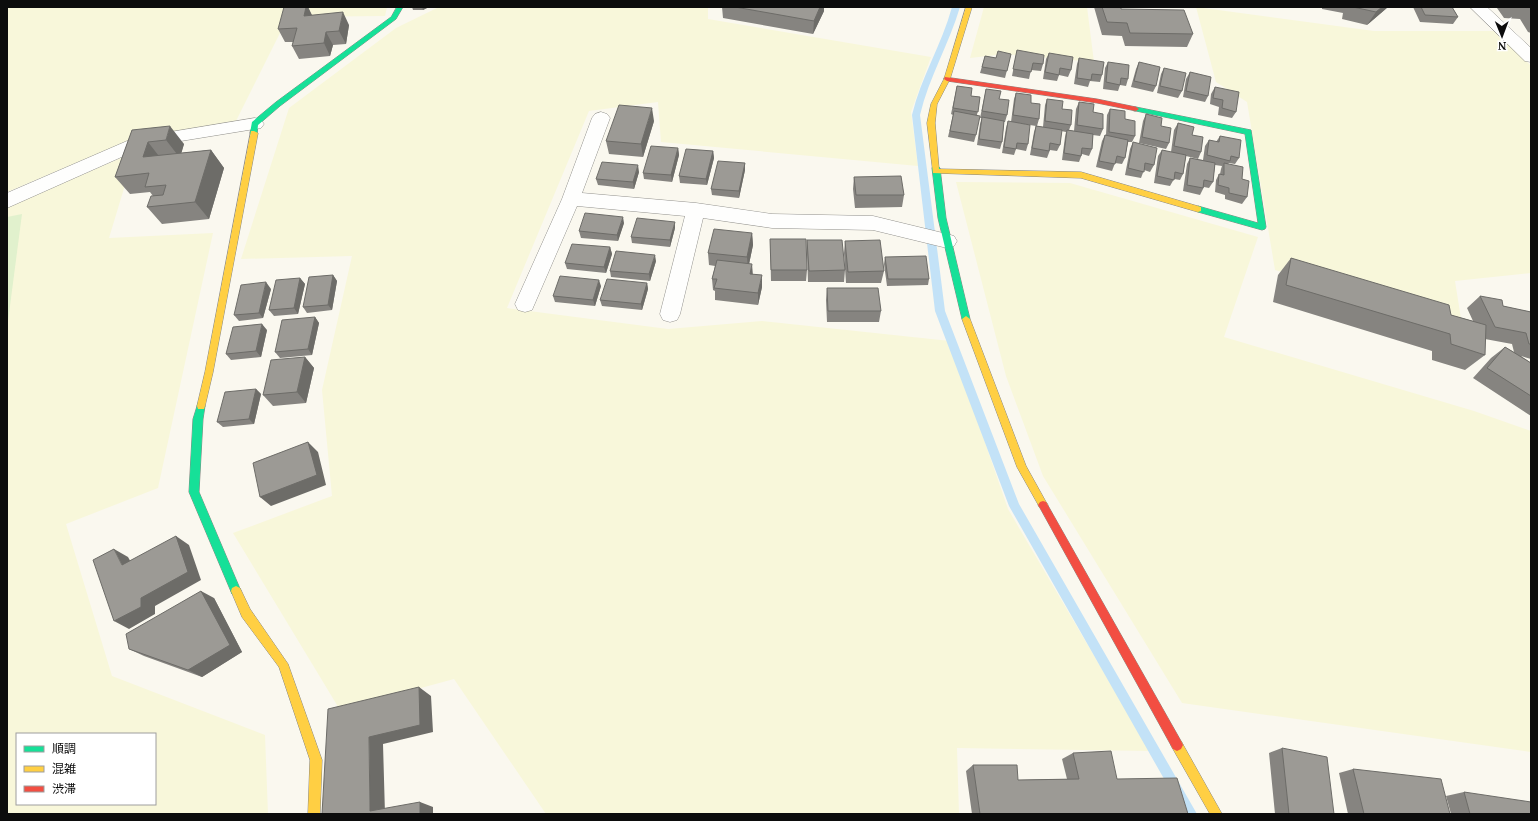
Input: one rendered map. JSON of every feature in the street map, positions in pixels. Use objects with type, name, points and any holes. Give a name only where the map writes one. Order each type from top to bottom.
[{"type":"street","points":[[7,200],[140,142],[255,124],[284,100],[382,28],[394,18],[400,7]]},
{"type":"street","points":[[968,7],[948,79],[934,104],[931,123],[942,218],[968,327],[1022,467],[1216,814]]},
{"type":"street","points":[[1478,7],[1531,57]]},
{"type":"street","points":[[936,172],[1081,175],[1262,227],[1248,132],[1097,101],[948,79]]},
{"type":"street","points":[[525,304],[570,199],[601,118]]},
{"type":"street","points":[[255,124],[209,372],[198,418],[194,492],[246,613],[283,664],[316,760],[314,814]]},
{"type":"street","points":[[570,199],[696,210],[772,221],[873,223],[947,241]]},
{"type":"street","points":[[670,314],[696,210]]},
{"type":"green space","points":[[7,7],[387,7],[385,16],[288,17],[236,121],[133,139],[7,192]]},
{"type":"green space","points":[[439,7],[708,7],[708,19],[931,57],[911,112],[918,166],[661,142],[658,102],[589,111],[507,308],[668,329],[762,321],[950,341],[1008,509],[1150,751],[957,748],[959,814],[546,814],[454,679],[340,710],[233,533],[332,496],[322,390],[352,256],[241,259],[289,108],[396,28]]},
{"type":"green space","points":[[984,7],[1087,7],[1094,62],[1005,54],[970,58]]},
{"type":"green space","points":[[1196,7],[1374,31],[1498,31],[1531,66],[1531,273],[1455,281],[1462,325],[1275,270],[1247,102],[1216,82]]},
{"type":"green space","points":[[135,152],[109,238],[213,233],[158,488],[66,524],[112,676],[265,735],[268,814],[7,814],[7,207]]},
{"type":"green space","points":[[956,182],[1070,183],[1258,237],[1224,337],[1474,411],[1531,431],[1531,752],[1182,703],[1043,476],[1006,376]]},
{"type":"green space","points":[[22,214],[7,329],[7,217]]},
{"type":"building","points":[[284,7],[306,7],[304,16],[343,12],[339,31],[326,32],[324,43],[292,46],[297,28],[278,29]]},
{"type":"building","points":[[735,7],[820,7],[814,21]]},
{"type":"building","points":[[1102,7],[1121,7],[1121,9],[1184,10],[1193,34],[1130,33],[1127,23],[1107,22]]},
{"type":"building","points":[[1353,7],[1382,7],[1376,12]]},
{"type":"building","points":[[1421,7],[1452,7],[1458,17],[1425,15]]},
{"type":"building","points":[[1017,50],[1044,55],[1043,64],[1033,63],[1031,72],[1013,69]]},
{"type":"building","points":[[998,51],[1011,54],[1007,71],[982,67],[985,56],[996,58]]},
{"type":"building","points":[[1049,53],[1073,57],[1071,70],[1060,68],[1059,75],[1045,72]]},
{"type":"building","points":[[1079,58],[1104,62],[1102,75],[1092,74],[1091,80],[1077,78]]},
{"type":"building","points":[[1108,62],[1129,65],[1128,79],[1121,78],[1120,85],[1106,82]]},
{"type":"building","points":[[1139,62],[1160,67],[1156,86],[1134,81]]},
{"type":"building","points":[[1164,68],[1186,73],[1182,91],[1160,86]]},
{"type":"building","points":[[1190,72],[1211,77],[1208,96],[1186,91]]},
{"type":"building","points":[[957,86],[972,88],[971,96],[980,97],[978,112],[953,108]]},
{"type":"building","points":[[1215,87],[1239,92],[1236,112],[1222,108],[1223,100],[1213,98]]},
{"type":"building","points":[[986,89],[1001,91],[999,99],[1009,100],[1007,115],[982,111]]},
{"type":"building","points":[[1016,93],[1031,95],[1031,103],[1040,104],[1039,119],[1013,115]]},
{"type":"building","points":[[1047,99],[1063,101],[1062,109],[1072,110],[1071,125],[1045,121]]},
{"type":"building","points":[[1079,102],[1094,104],[1093,112],[1103,114],[1103,129],[1077,125]]},
{"type":"building","points":[[619,105],[652,108],[641,144],[606,141]]},
{"type":"building","points":[[1110,109],[1125,111],[1125,119],[1135,121],[1135,136],[1109,132]]},
{"type":"building","points":[[954,111],[980,116],[976,135],[950,131]]},
{"type":"building","points":[[1146,114],[1162,118],[1161,126],[1171,128],[1169,143],[1142,137]]},
{"type":"building","points":[[982,117],[1004,121],[1002,142],[979,139]]},
{"type":"building","points":[[1008,121],[1030,125],[1028,144],[1017,143],[1016,149],[1004,147]]},
{"type":"building","points":[[1178,123],[1194,127],[1192,135],[1203,137],[1201,152],[1174,146]]},
{"type":"building","points":[[170,126],[166,140],[148,142],[143,157],[211,150],[195,202],[147,207],[151,196],[163,195],[166,185],[145,187],[149,173],[115,177],[132,130]]},
{"type":"building","points":[[1036,126],[1062,130],[1060,145],[1050,143],[1049,151],[1032,148]]},
{"type":"building","points":[[1067,130],[1093,134],[1092,149],[1082,148],[1081,156],[1064,153]]},
{"type":"building","points":[[1105,135],[1128,140],[1125,158],[1117,156],[1115,164],[1099,161]]},
{"type":"building","points":[[1220,136],[1241,140],[1239,158],[1231,156],[1230,161],[1207,155],[1209,140],[1219,142]]},
{"type":"building","points":[[1133,142],[1157,148],[1154,165],[1145,163],[1144,172],[1128,168]]},
{"type":"building","points":[[651,146],[678,148],[671,175],[643,173]]},
{"type":"building","points":[[686,149],[713,151],[706,179],[679,176]]},
{"type":"building","points":[[1162,150],[1186,155],[1183,174],[1175,172],[1174,180],[1157,176]]},
{"type":"building","points":[[1190,158],[1215,163],[1213,182],[1204,180],[1203,188],[1187,185]]},
{"type":"building","points":[[718,161],[745,163],[739,191],[711,189]]},
{"type":"building","points":[[602,162],[638,165],[633,182],[596,179]]},
{"type":"building","points":[[1224,163],[1243,167],[1242,179],[1249,181],[1247,197],[1229,193],[1229,188],[1218,185],[1219,174],[1224,175]]},
{"type":"building","points":[[901,176],[904,195],[856,195],[854,177]]},
{"type":"building","points":[[585,213],[623,217],[617,235],[579,231]]},
{"type":"building","points":[[637,218],[675,222],[670,240],[631,237]]},
{"type":"building","points":[[714,229],[752,233],[747,257],[708,253]]},
{"type":"building","points":[[770,239],[806,239],[807,270],[771,270]]},
{"type":"building","points":[[807,240],[842,240],[845,270],[809,271]]},
{"type":"building","points":[[880,240],[884,271],[848,272],[845,241]]},
{"type":"building","points":[[572,244],[610,247],[604,267],[565,263]]},
{"type":"building","points":[[616,251],[655,255],[649,274],[610,271]]},
{"type":"building","points":[[926,256],[929,279],[888,279],[885,257]]},
{"type":"building","points":[[1291,258],[1449,305],[1451,315],[1486,325],[1485,355],[1451,344],[1450,334],[1286,285]]},
{"type":"building","points":[[717,260],[752,264],[750,274],[762,275],[758,293],[714,288],[717,279],[712,279]]},
{"type":"building","points":[[333,275],[328,305],[303,307],[309,277]]},
{"type":"building","points":[[560,276],[599,280],[593,300],[553,296]]},
{"type":"building","points":[[300,278],[294,308],[269,310],[276,280]]},
{"type":"building","points":[[607,279],[647,283],[641,304],[600,300]]},
{"type":"building","points":[[266,282],[259,313],[234,315],[241,285]]},
{"type":"building","points":[[827,288],[878,288],[881,311],[828,311]]},
{"type":"building","points":[[1480,296],[1502,300],[1503,306],[1531,312],[1531,344],[1529,344],[1526,333],[1495,327]]},
{"type":"building","points":[[315,317],[308,349],[275,352],[282,320]]},
{"type":"building","points":[[262,324],[256,351],[226,354],[233,327]]},
{"type":"building","points":[[1505,347],[1531,363],[1531,396],[1487,368]]},
{"type":"building","points":[[305,357],[297,392],[263,395],[271,360]]},
{"type":"building","points":[[256,389],[249,419],[217,422],[225,392]]},
{"type":"building","points":[[308,442],[317,475],[260,497],[253,463]]},
{"type":"building","points":[[176,536],[188,572],[141,598],[141,607],[114,621],[93,560],[114,549],[122,565]]},
{"type":"building","points":[[201,591],[230,645],[188,670],[129,649],[126,634]]},
{"type":"building","points":[[419,687],[420,725],[369,737],[370,811],[420,802],[420,814],[322,814],[328,709]]},
{"type":"building","points":[[1282,748],[1327,757],[1334,814],[1289,814]]},
{"type":"building","points":[[1111,751],[1117,779],[1177,778],[1188,814],[980,814],[973,765],[1017,765],[1018,780],[1079,779],[1073,753]]},
{"type":"building","points":[[1353,769],[1441,779],[1450,814],[1364,814]]},
{"type":"building","points":[[1464,792],[1531,802],[1531,814],[1470,814]]},
{"type":"waterway","points":[[956,7],[947,35],[924,87],[916,115],[940,311],[1014,506],[1191,814]]},
{"type":"traffic: fast","points":[[254,133],[255,124],[278,104],[394,18],[400,7]]},
{"type":"traffic: fast","points":[[1136,109],[1248,132],[1262,227],[1198,209]]},
{"type":"traffic: fast","points":[[936,168],[942,218],[966,319]]},
{"type":"traffic: fast","points":[[201,406],[198,419],[194,492],[236,591]]},
{"type":"traffic: slow","points":[[936,168],[931,123],[934,104],[947,79],[969,7]]},
{"type":"traffic: slow","points":[[201,406],[209,372],[254,133]]},
{"type":"traffic: slow","points":[[936,171],[1081,175],[1198,209]]},
{"type":"traffic: slow","points":[[966,319],[1022,467],[1043,505]]},
{"type":"traffic: slow","points":[[236,591],[246,613],[283,664],[316,760],[314,814]]},
{"type":"traffic: slow","points":[[1177,745],[1216,814]]},
{"type":"traffic: jam","points":[[947,79],[1097,101],[1136,109]]},
{"type":"traffic: jam","points":[[1043,505],[1177,745]]}]
